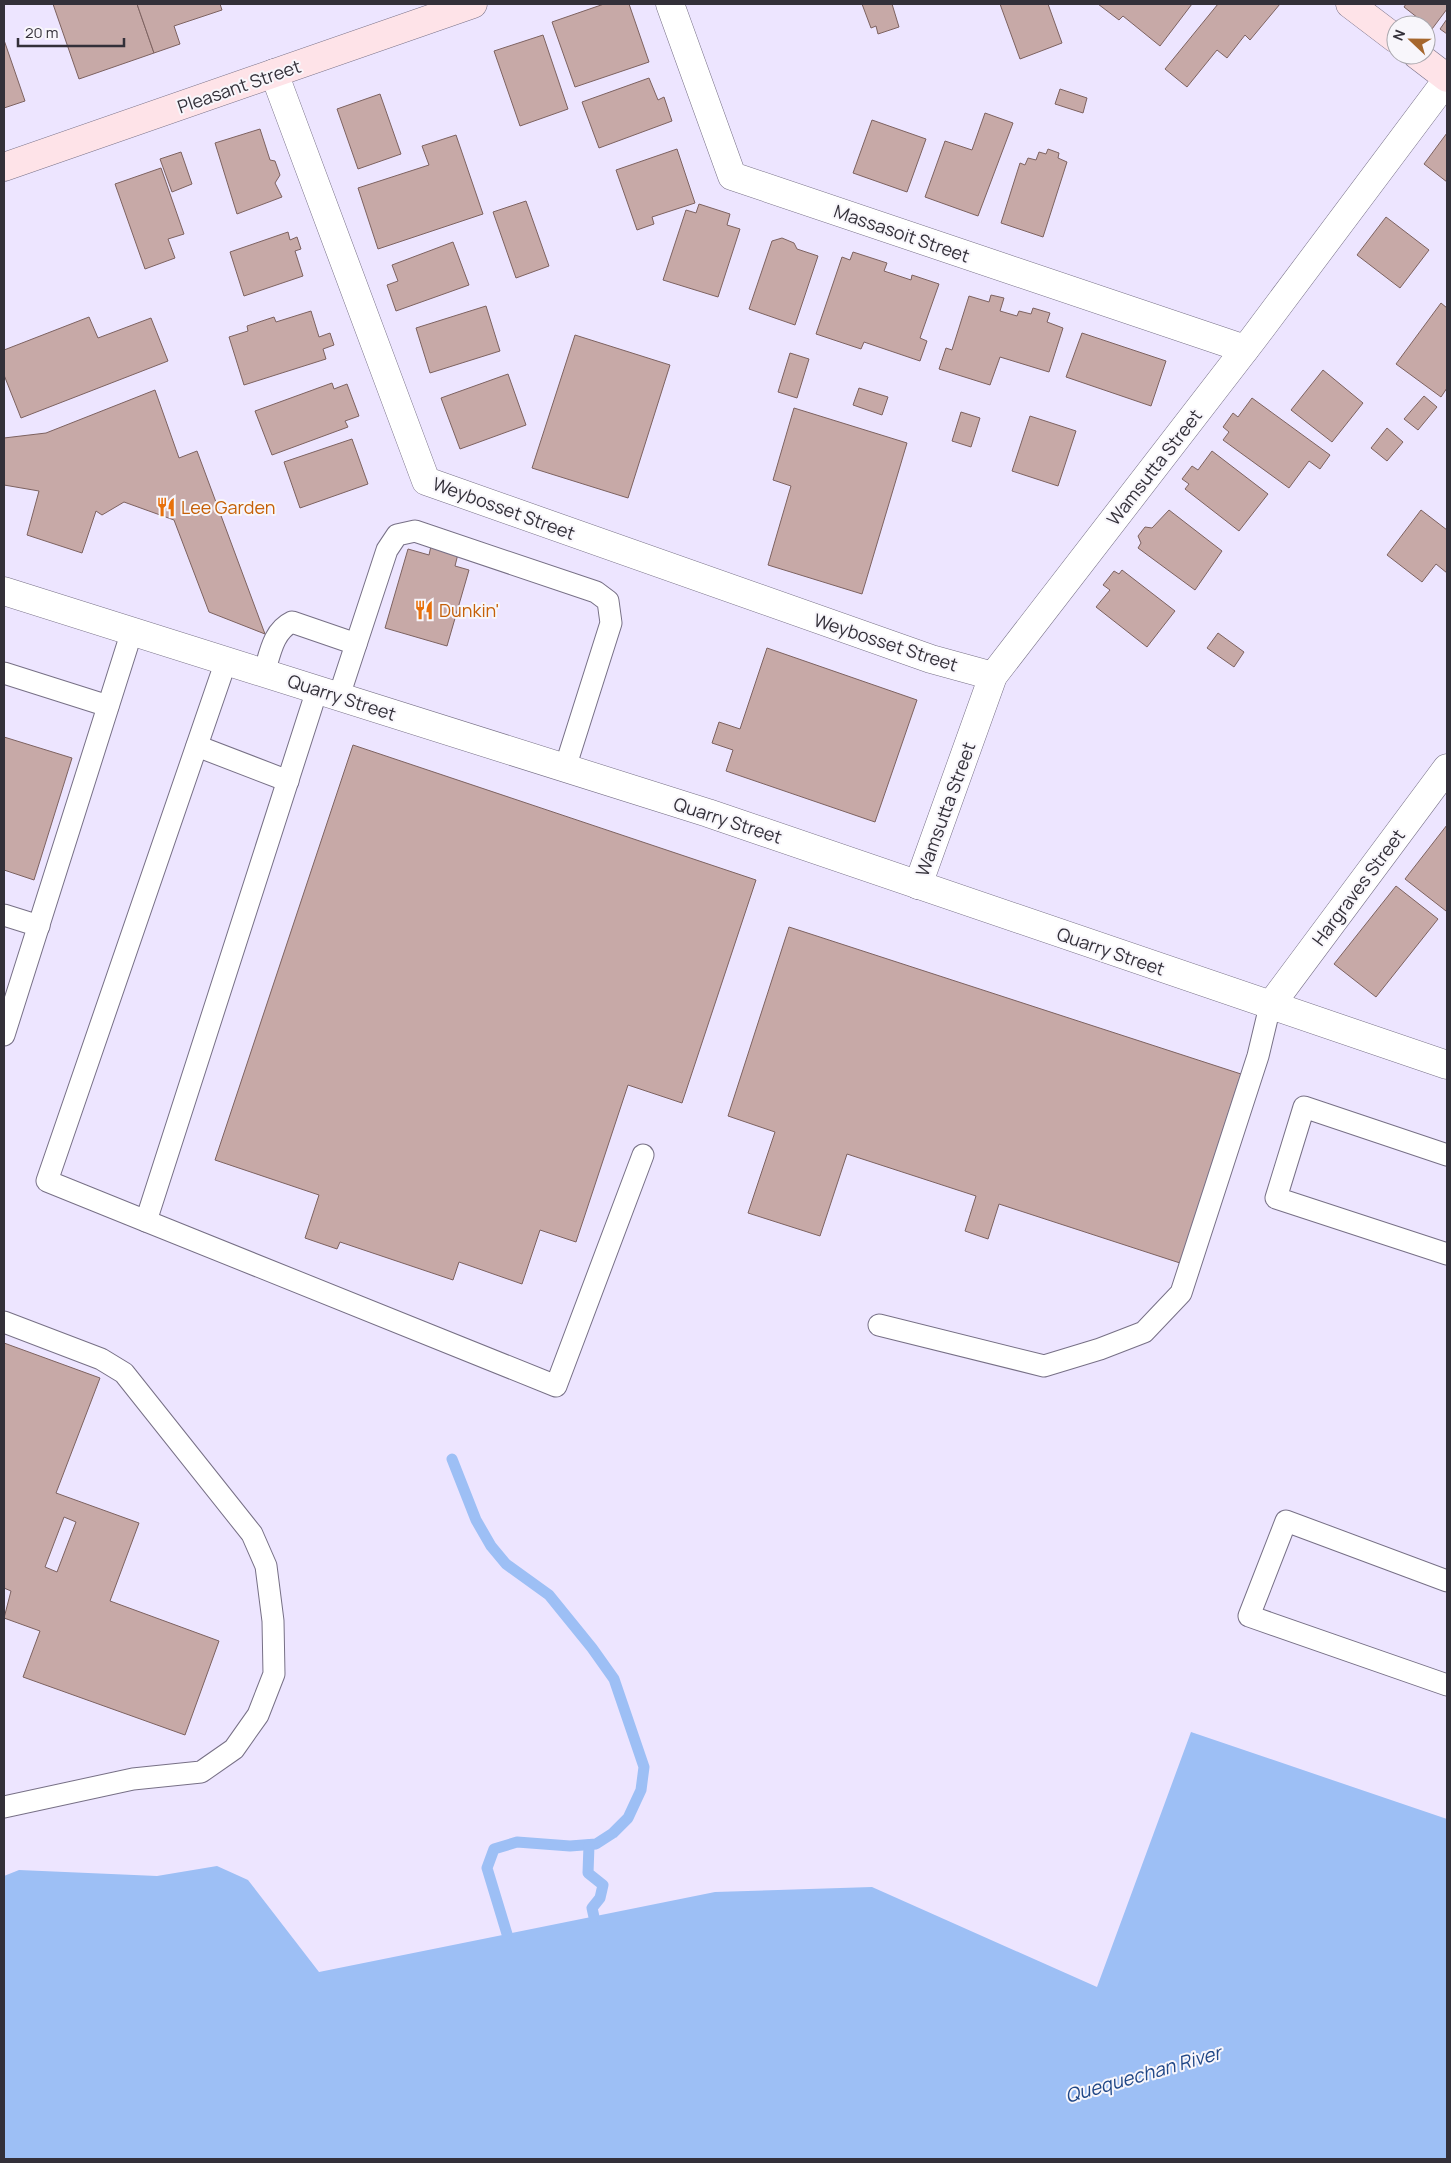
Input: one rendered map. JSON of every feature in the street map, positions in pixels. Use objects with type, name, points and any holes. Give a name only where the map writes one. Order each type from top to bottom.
[{"type":"main road","name":"Pleasant Street","points":[[4,168],[274,73],[432,10],[473,4]]},
{"type":"main road","points":[[1350,4],[1386,31]]},
{"type":"main road","points":[[1430,65],[1447,79]]},
{"type":"street","name":"Massasoit Street","points":[[670,4],[732,176],[1245,349]]},
{"type":"street","name":"Weybosset Street","points":[[274,73],[426,481],[931,659],[993,676]]},
{"type":"street","name":"Wamsutta Street","points":[[918,884],[993,676],[1245,349],[1447,79]]},
{"type":"street","name":"Quarry Street","points":[[4,591],[708,813],[1447,1065]]},
{"type":"street","name":"Hargraves Street","points":[[1270,1006],[1447,768]]},
{"type":"lane","points":[[146,1221],[288,781],[328,693],[356,644],[386,550],[397,535],[415,531],[596,592],[608,601],[610,623],[565,768]]},
{"type":"lane","points":[[264,673],[276,637],[282,627],[292,622],[356,644]]},
{"type":"lane","points":[[4,1035],[132,631]]},
{"type":"lane","points":[[226,661],[47,1181],[556,1386],[643,1155]]},
{"type":"lane","points":[[4,673],[108,706]]},
{"type":"lane","points":[[197,746],[288,781]]},
{"type":"lane","points":[[4,915],[39,926]]},
{"type":"lane","points":[[879,1325],[1044,1366],[1100,1349],[1144,1332],[1181,1293],[1258,1056],[1270,1006]]},
{"type":"lane","points":[[1447,1155],[1304,1107],[1276,1198],[1447,1254]]},
{"type":"lane","points":[[4,1322],[101,1359],[124,1373],[252,1534],[266,1566],[273,1621],[274,1674],[258,1715],[234,1749],[202,1772],[133,1779],[4,1807]]},
{"type":"lane","points":[[1447,1581],[1286,1521],[1249,1616],[1447,1684]]},
{"type":"water","name":"Quequechan River","points":[[1191,1732],[1447,1819],[1447,2159],[4,2159],[4,1876],[19,1870],[157,1876],[217,1866],[248,1880],[319,1972],[715,1892],[872,1887],[1097,1987]]},
{"type":"building","points":[[53,4],[137,4],[154,53],[79,79]]},
{"type":"building","points":[[137,4],[220,4],[222,10],[174,26],[180,44],[154,53]]},
{"type":"building","points":[[604,4],[629,4],[649,62],[575,87],[552,22]]},
{"type":"building","points":[[862,4],[892,4],[899,27],[878,34],[876,26],[871,28]]},
{"type":"building","points":[[1000,4],[1048,4],[1062,43],[1020,59]]},
{"type":"building","points":[[1098,4],[1192,4],[1160,46],[1123,16],[1119,20]]},
{"type":"building","points":[[1218,4],[1280,4],[1250,40],[1245,35],[1227,58],[1217,50],[1187,87],[1165,69]]},
{"type":"building","points":[[1406,4],[1447,4],[1447,9],[1436,24],[1436,15],[1414,15],[1404,7]]},
{"type":"building","points":[[1447,19],[1447,34],[1440,29]]},
{"type":"building","points":[[543,35],[568,109],[520,126],[494,51]]},
{"type":"building","points":[[4,40],[25,101],[4,108]]},
{"type":"building","points":[[649,78],[658,100],[664,97],[672,121],[599,148],[582,102]]},
{"type":"building","points":[[1060,89],[1087,98],[1083,113],[1055,104]]},
{"type":"building","points":[[380,94],[401,154],[358,169],[337,109]]},
{"type":"building","points":[[985,113],[1013,123],[978,216],[925,197],[945,141],[972,150]]},
{"type":"building","points":[[872,120],[926,139],[907,192],[853,173]]},
{"type":"building","points":[[260,129],[270,160],[275,161],[280,175],[275,183],[282,197],[237,214],[215,143]]},
{"type":"building","points":[[1447,133],[1447,182],[1424,164]]},
{"type":"building","points":[[456,135],[483,214],[378,249],[358,188],[429,165],[422,146]]},
{"type":"building","points":[[677,149],[695,203],[652,217],[654,224],[637,230],[616,170]]},
{"type":"building","points":[[1048,149],[1059,153],[1058,158],[1067,162],[1043,237],[1001,223],[1020,163],[1025,165],[1028,158],[1036,160],[1039,152],[1046,154]]},
{"type":"building","points":[[181,152],[192,184],[172,192],[160,159]]},
{"type":"building","points":[[161,168],[184,234],[168,239],[175,258],[145,269],[115,184]]},
{"type":"building","points":[[526,201],[549,266],[516,278],[493,212]]},
{"type":"building","points":[[699,204],[730,214],[727,225],[740,229],[718,297],[663,280],[686,210],[696,213]]},
{"type":"building","points":[[1386,217],[1429,250],[1400,288],[1357,255]]},
{"type":"building","points":[[288,232],[290,240],[297,237],[301,249],[295,251],[303,276],[244,296],[230,252]]},
{"type":"building","points":[[782,238],[794,243],[797,249],[818,256],[795,325],[749,309],[772,241]]},
{"type":"building","points":[[453,242],[469,285],[396,311],[387,285],[398,281],[392,265]]},
{"type":"building","points":[[853,252],[887,263],[884,271],[911,280],[912,275],[939,284],[920,338],[927,341],[920,361],[864,342],[861,349],[816,334],[842,257],[850,260]]},
{"type":"building","points":[[991,295],[1004,298],[1000,311],[1017,316],[1019,311],[1031,314],[1033,308],[1050,313],[1047,322],[1063,328],[1049,372],[1000,357],[990,385],[939,369],[946,348],[952,350],[969,296],[989,302]]},
{"type":"building","points":[[1441,303],[1447,308],[1447,388],[1441,397],[1396,364]]},
{"type":"building","points":[[486,306],[500,351],[430,373],[416,328]]},
{"type":"building","points":[[311,311],[319,337],[330,333],[334,345],[323,349],[326,359],[244,385],[229,337],[248,331],[247,326],[274,317],[276,322]]},
{"type":"building","points":[[89,317],[98,338],[151,318],[168,361],[21,418],[4,375],[4,350]]},
{"type":"building","points":[[1082,333],[1166,361],[1151,406],[1066,377]]},
{"type":"building","points":[[575,335],[670,365],[628,498],[532,468]]},
{"type":"building","points":[[790,353],[809,359],[797,398],[778,392]]},
{"type":"building","points":[[1323,370],[1363,403],[1332,442],[1291,410]]},
{"type":"building","points":[[508,374],[526,425],[460,449],[441,398]]},
{"type":"building","points":[[332,383],[334,389],[347,384],[359,416],[345,421],[348,427],[272,455],[255,411]]},
{"type":"building","points":[[859,388],[888,397],[882,415],[853,405]]},
{"type":"building","points":[[155,390],[179,458],[197,451],[265,634],[209,612],[174,520],[124,502],[102,515],[96,511],[82,553],[27,535],[39,491],[4,485],[4,438],[46,433]]},
{"type":"building","points":[[1424,396],[1437,407],[1418,430],[1404,419]]},
{"type":"building","points":[[1252,398],[1330,455],[1320,469],[1309,461],[1289,488],[1223,440],[1229,432],[1223,427],[1233,413],[1238,417]]},
{"type":"building","points":[[794,408],[907,443],[862,594],[768,565],[791,486],[773,480]]},
{"type":"building","points":[[961,412],[980,418],[971,447],[952,441]]},
{"type":"building","points":[[1030,416],[1076,431],[1058,486],[1012,471]]},
{"type":"building","points":[[1387,428],[1403,442],[1387,461],[1371,448]]},
{"type":"building","points":[[352,439],[368,484],[300,508],[284,462]]},
{"type":"building","points":[[1212,451],[1268,494],[1239,531],[1185,489],[1189,484],[1182,479],[1192,466],[1198,470]]},
{"type":"building","points":[[1169,510],[1222,551],[1195,590],[1138,548],[1141,543],[1138,536],[1145,527],[1152,528]]},
{"type":"building","points":[[1421,510],[1447,530],[1447,573],[1436,564],[1422,582],[1387,555]]},
{"type":"building","points":[[431,546],[458,554],[455,566],[469,570],[447,646],[385,628],[408,549],[429,555]]},
{"type":"building","points":[[1122,570],[1175,611],[1147,647],[1096,607],[1110,590],[1103,585],[1114,571],[1119,574]]},
{"type":"building","points":[[1218,633],[1244,652],[1234,667],[1207,648]]},
{"type":"building","points":[[767,648],[917,700],[875,822],[726,771],[733,750],[712,743],[719,722],[740,729]]},
{"type":"building","points":[[4,737],[72,758],[34,880],[4,870]]},
{"type":"building","points":[[353,745],[756,880],[682,1103],[628,1085],[576,1242],[540,1230],[522,1284],[459,1262],[453,1280],[340,1242],[337,1249],[305,1238],[319,1195],[215,1160]]},
{"type":"building","points":[[1447,825],[1447,910],[1446,911],[1405,879]]},
{"type":"building","points":[[1396,886],[1438,919],[1376,997],[1334,964]]},
{"type":"building","points":[[789,927],[1241,1074],[1180,1263],[999,1204],[988,1239],[965,1231],[976,1196],[847,1154],[820,1236],[748,1213],[775,1132],[728,1116]]},
{"type":"building","points":[[4,1343],[100,1378],[56,1493],[139,1523],[110,1601],[219,1641],[185,1735],[23,1677],[40,1631],[4,1618],[11,1591],[4,1588]],"holes":[[[64,1517],[76,1522],[57,1572],[45,1567]]]},
{"type":"waterway","points":[[452,1459],[476,1520],[491,1546],[506,1564],[549,1595],[592,1648],[614,1679],[644,1767],[641,1790],[628,1818],[613,1833],[596,1844],[570,1846],[517,1842],[494,1849],[487,1868],[507,1934]]},
{"type":"waterway","points":[[589,1845],[588,1873],[603,1885],[600,1898],[592,1908],[594,1917]]},
{"type":"place","name":"Lee Garden","points":[[166,507]]},
{"type":"place","name":"Dunkin'","points":[[424,610]]}]
